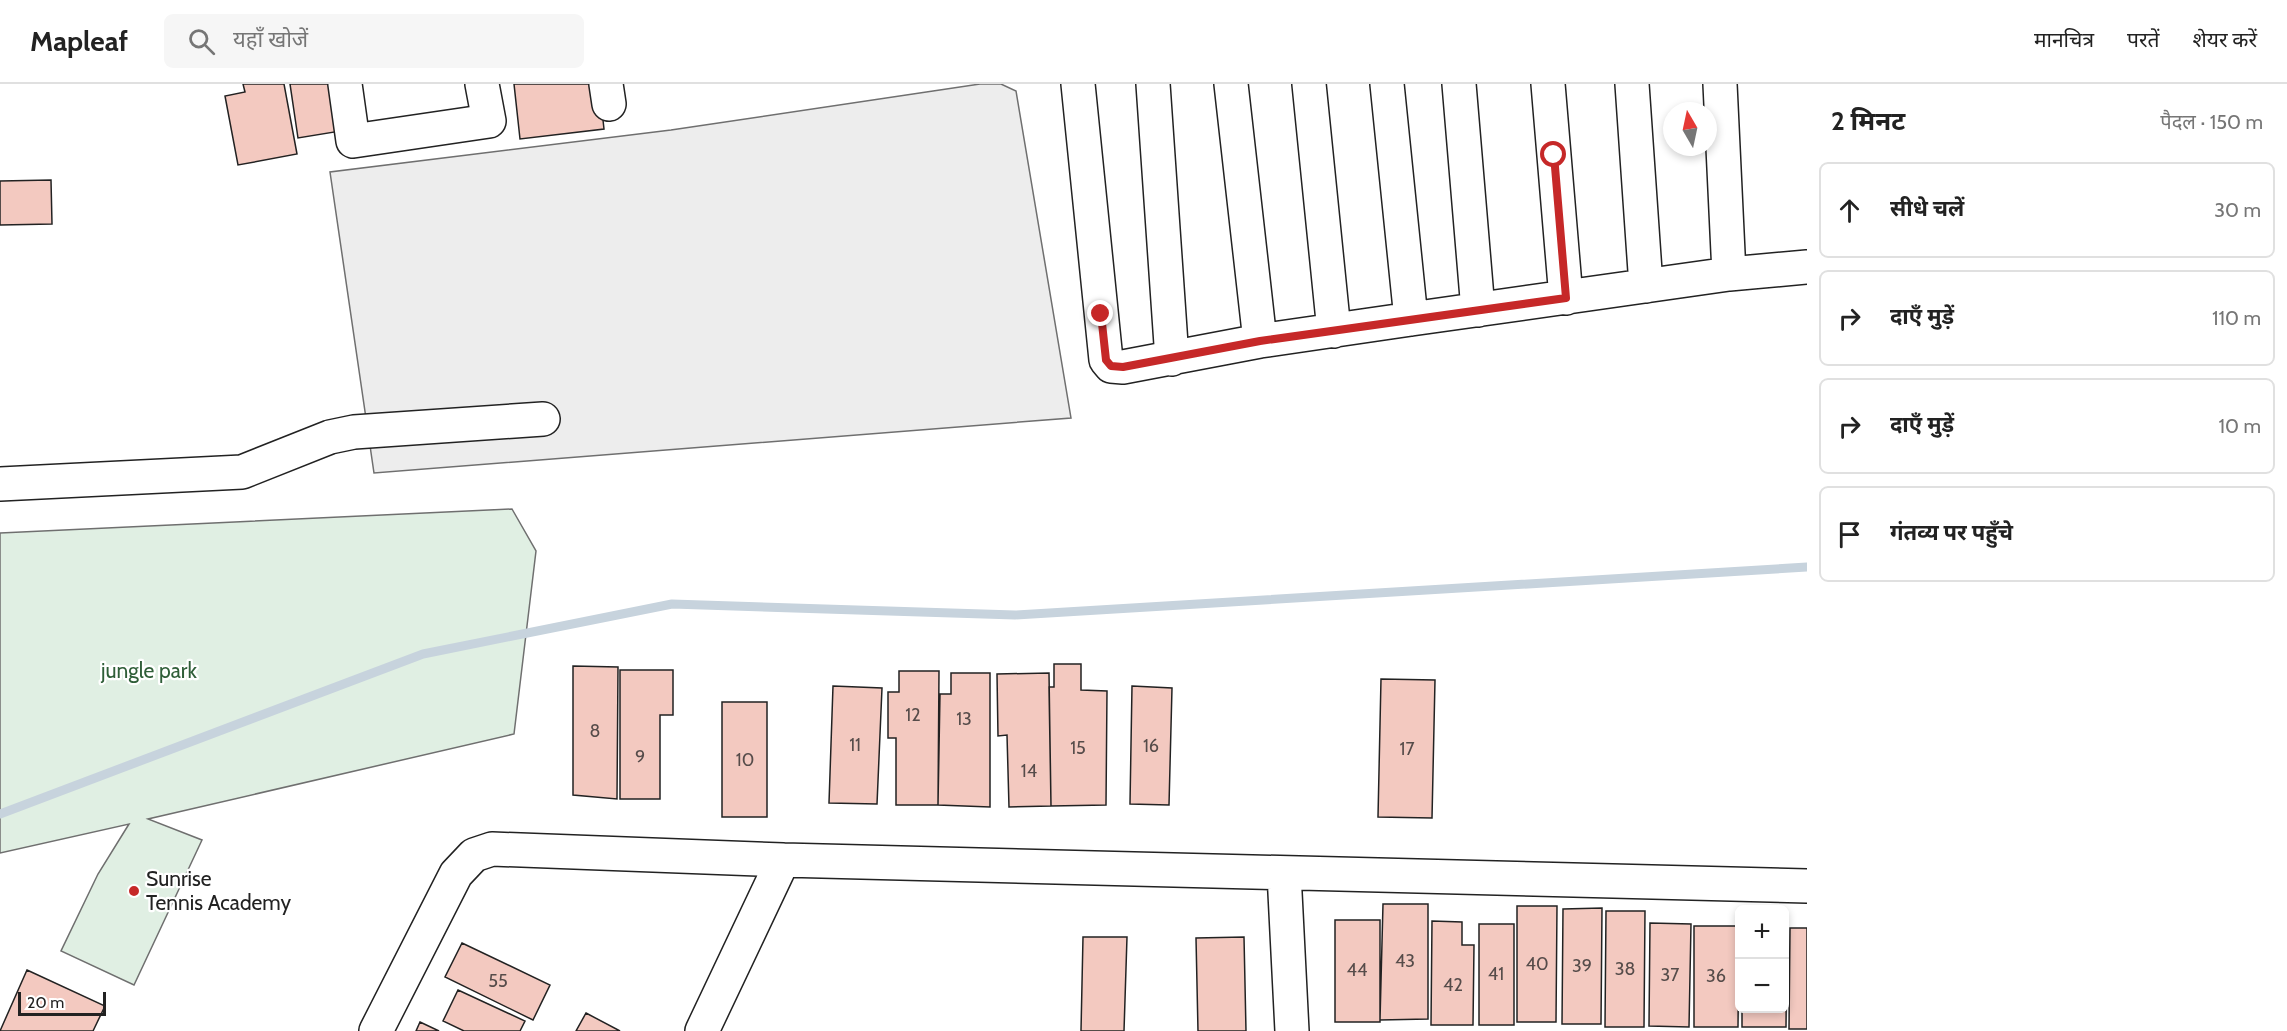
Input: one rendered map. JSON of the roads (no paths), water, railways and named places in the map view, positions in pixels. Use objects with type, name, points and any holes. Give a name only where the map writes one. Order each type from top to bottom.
[{"type":"street","points":[[345,84],[353,141],[489,121],[482,84]]},
{"type":"street","points":[[1078,84],[1106,360],[1111,366],[1123,367],[1260,341],[1411,319],[1729,274],[1807,267]]},
{"type":"street","points":[[1153,84],[1172,359]]},
{"type":"street","points":[[1231,84],[1260,341]]},
{"type":"street","points":[[1310,84],[1334,331]]},
{"type":"street","points":[[1387,84],[1411,319]]},
{"type":"street","points":[[1459,84],[1478,310]]},
{"type":"street","points":[[1548,84],[1566,298]]},
{"type":"street","points":[[1632,84],[1646,286]]},
{"type":"street","points":[[1720,84],[1729,274]]},
{"type":"street","points":[[0,484],[242,472],[330,437],[354,432],[543,419]]},
{"type":"street","points":[[376,1031],[456,873],[474,855],[492,849],[783,860],[1807,886]]},
{"type":"street","points":[[702,1031],[783,860]]},
{"type":"street","points":[[1284,873],[1292,1031]]},
{"type":"waterway","points":[[0,814],[423,654],[672,604],[1015,615],[1807,567]]},
{"type":"place","name":"Sunrise Tennis Academy","points":[[134,891]]},
{"type":"park label","name":"jungle park","points":[[149,671]]}]
